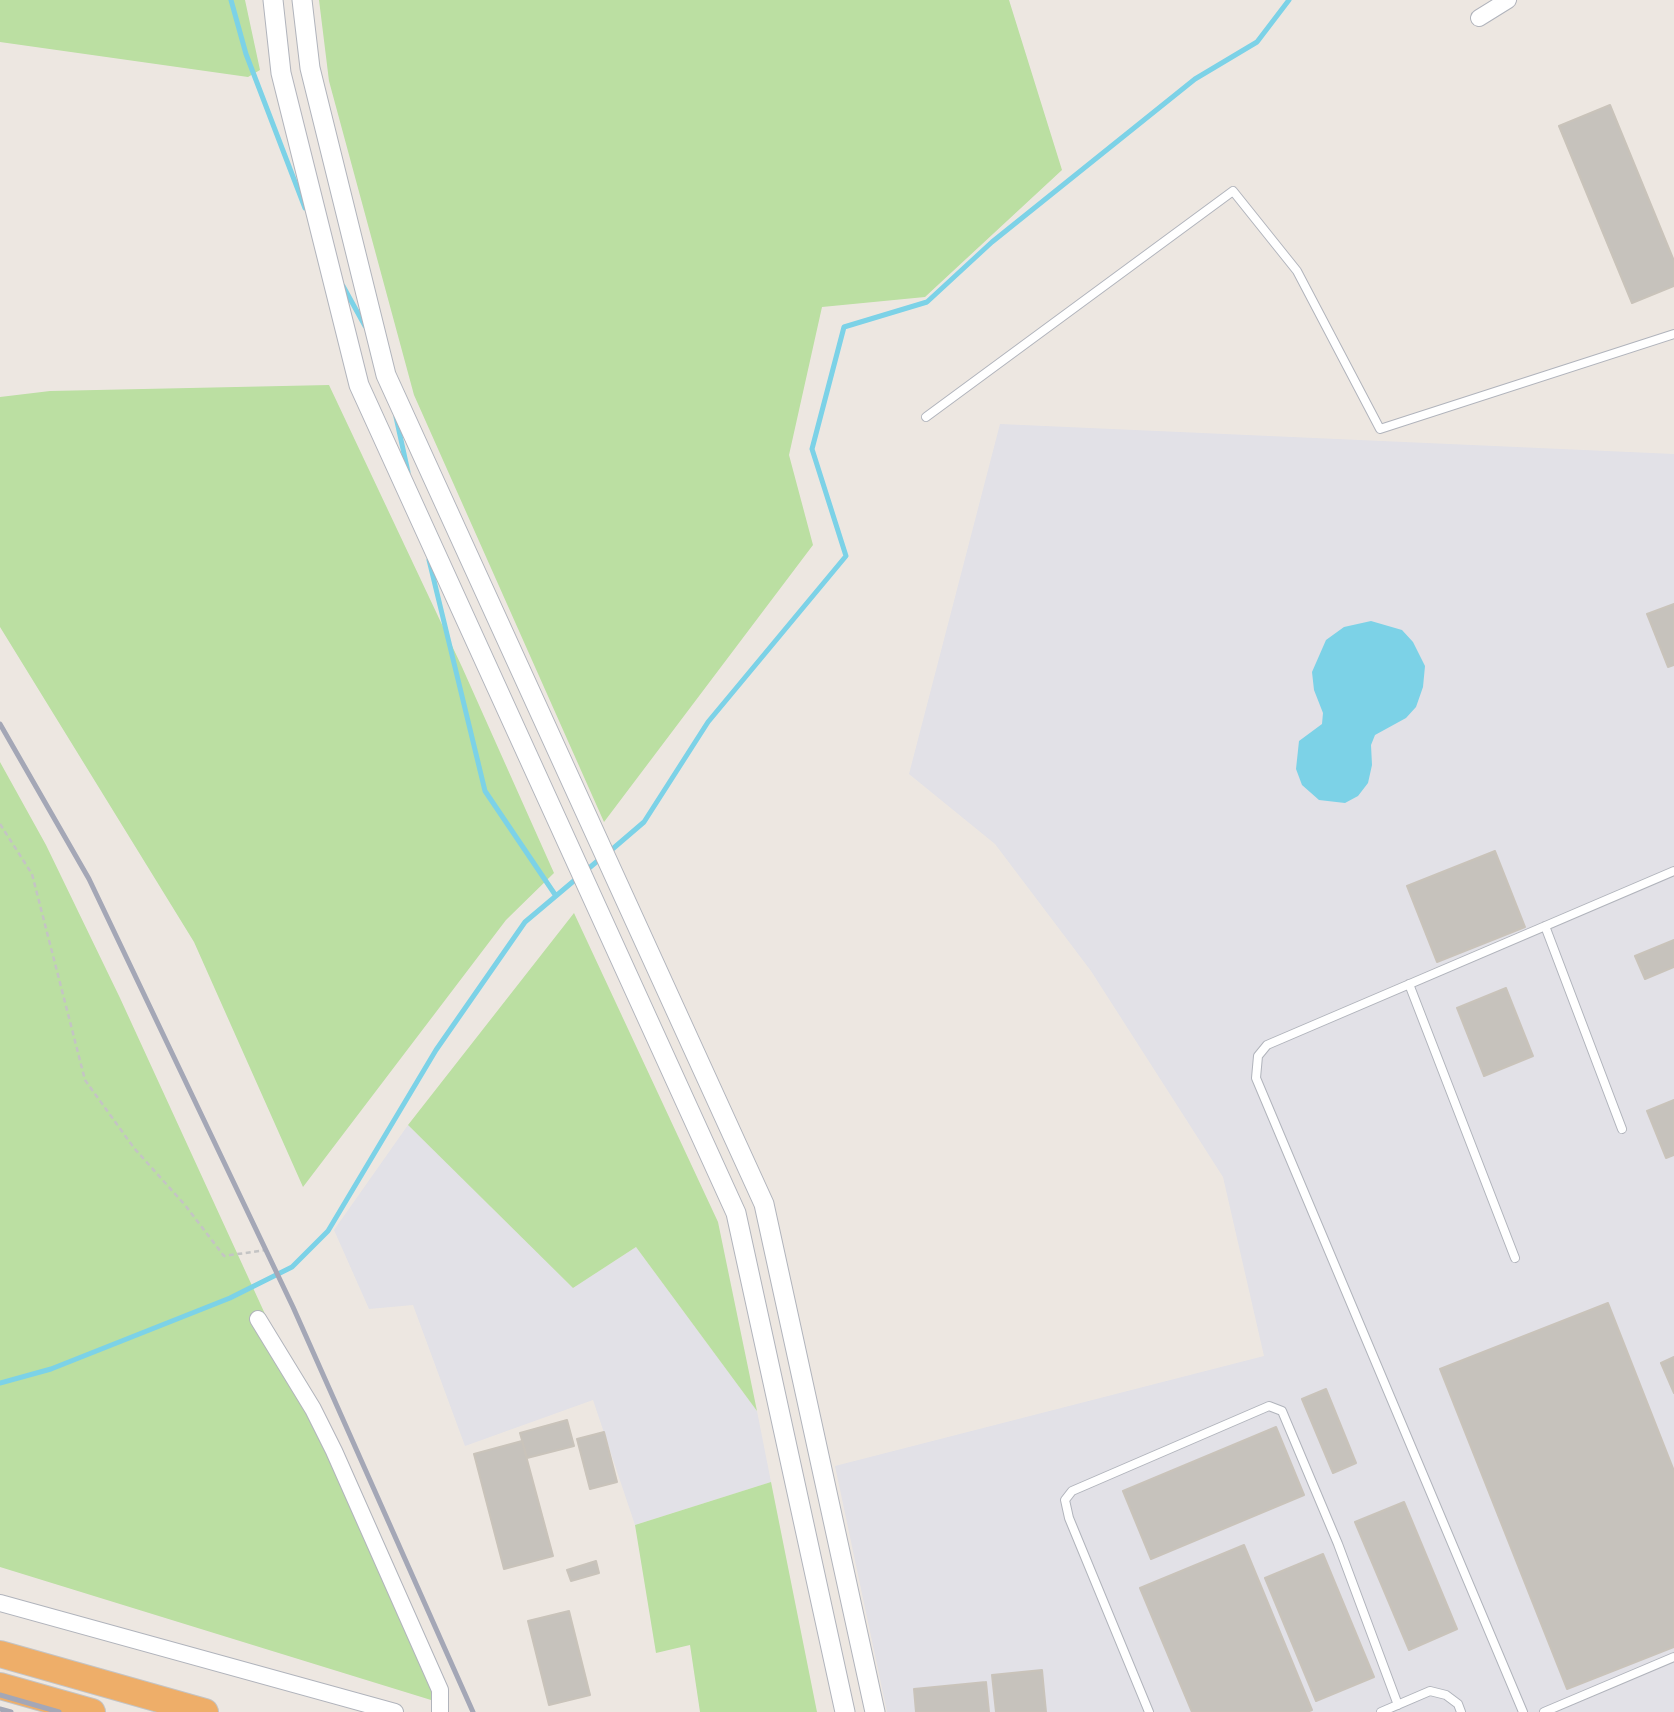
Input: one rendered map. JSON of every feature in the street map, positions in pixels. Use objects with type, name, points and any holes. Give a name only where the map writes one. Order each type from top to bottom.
[{"type":"highway","points":[[0,1654],[205,1712]]},
{"type":"highway","points":[[0,1686],[92,1712]]},
{"type":"street","points":[[273,0],[281,73],[359,385],[736,1213],[845,1712]]},
{"type":"street","points":[[302,0],[310,68],[386,375],[764,1204],[875,1712]]},
{"type":"street","points":[[1479,18],[1508,0]]},
{"type":"street","points":[[258,1319],[313,1409],[334,1451],[440,1690],[440,1712]]},
{"type":"street","points":[[0,1603],[395,1712]]},
{"type":"lane","points":[[926,417],[1233,191],[1297,271],[1380,429],[1674,334]]},
{"type":"lane","points":[[1523,1712],[1256,1078],[1258,1056],[1267,1045],[1674,871]]},
{"type":"lane","points":[[1545,926],[1622,1129]]},
{"type":"lane","points":[[1409,984],[1515,1258]]},
{"type":"lane","points":[[1149,1712],[1069,1518],[1065,1500],[1072,1491],[1269,1406],[1282,1411],[1338,1544],[1398,1705]]},
{"type":"lane","points":[[1544,1712],[1674,1657]]},
{"type":"lane","points":[[1381,1712],[1430,1691],[1446,1695],[1458,1704],[1461,1712]]},
{"type":"path","points":[[0,824],[32,874],[85,1080],[134,1148],[185,1205],[224,1256],[266,1250]]},
{"type":"shaded area","points":[[1000,424],[1674,454],[1674,1712],[887,1712],[835,1466],[1264,1356],[1223,1177],[1091,971],[995,844],[909,774]]},
{"type":"shaded area","points":[[408,1125],[573,1288],[636,1247],[757,1411],[771,1482],[635,1525],[593,1400],[465,1446],[413,1305],[369,1309],[334,1230]]},
{"type":"green space","points":[[0,0],[245,0],[260,70],[248,77],[0,42]]},
{"type":"green space","points":[[319,0],[1009,0],[1062,170],[925,297],[822,307],[789,455],[813,545],[604,822],[414,395],[329,81]]},
{"type":"green space","points":[[329,385],[462,667],[554,873],[506,920],[303,1187],[194,942],[0,627],[0,397],[50,391]]},
{"type":"green space","points":[[0,762],[46,845],[120,998],[444,1704],[0,1567]]},
{"type":"green space","points":[[574,913],[718,1222],[757,1411],[636,1247],[573,1288],[408,1125]]},
{"type":"green space","points":[[771,1482],[817,1712],[700,1712],[690,1645],[656,1653],[635,1525]]},
{"type":"water","points":[[1371,621],[1402,630],[1413,642],[1425,666],[1423,687],[1416,707],[1406,718],[1375,735],[1371,745],[1372,765],[1368,783],[1358,796],[1345,803],[1319,800],[1302,785],[1296,769],[1299,741],[1322,724],[1323,713],[1314,690],[1312,672],[1326,640],[1344,627]]},
{"type":"building","points":[[1610,105],[1674,261],[1674,286],[1632,303],[1559,126]]},
{"type":"building","points":[[1674,604],[1674,665],[1668,667],[1647,614]]},
{"type":"building","points":[[1495,851],[1525,927],[1437,962],[1407,886]]},
{"type":"building","points":[[1674,940],[1674,967],[1645,979],[1635,956]]},
{"type":"building","points":[[1506,988],[1533,1056],[1484,1076],[1457,1008]]},
{"type":"building","points":[[1674,1100],[1674,1155],[1666,1158],[1647,1111]]},
{"type":"building","points":[[1608,1303],[1674,1471],[1674,1647],[1567,1689],[1440,1369]]},
{"type":"building","points":[[1674,1357],[1674,1393],[1661,1363]]},
{"type":"building","points":[[1326,1389],[1356,1463],[1333,1473],[1302,1399]]},
{"type":"building","points":[[567,1420],[574,1446],[527,1458],[520,1433]]},
{"type":"building","points":[[1276,1427],[1304,1495],[1151,1559],[1123,1491]]},
{"type":"building","points":[[604,1432],[617,1482],[590,1489],[577,1439]]},
{"type":"building","points":[[522,1441],[553,1556],[504,1569],[474,1454]]},
{"type":"building","points":[[1404,1502],[1457,1629],[1409,1650],[1355,1522]]},
{"type":"building","points":[[1244,1545],[1312,1710],[1307,1712],[1192,1712],[1140,1588]]},
{"type":"building","points":[[1323,1554],[1374,1677],[1316,1701],[1265,1578]]},
{"type":"building","points":[[596,1561],[599,1573],[571,1581],[567,1570]]},
{"type":"building","points":[[569,1611],[590,1695],[549,1705],[528,1621]]},
{"type":"building","points":[[1042,1670],[1046,1712],[996,1712],[992,1675]]},
{"type":"building","points":[[986,1682],[989,1712],[916,1712],[914,1689]]},
{"type":"waterway","points":[[231,0],[246,54],[305,208]]},
{"type":"waterway","points":[[609,852],[644,822],[708,722],[846,556],[812,449],[844,327],[927,302],[992,242],[1195,79],[1257,42],[1289,0]]},
{"type":"waterway","points":[[343,286],[365,326]]},
{"type":"waterway","points":[[396,417],[408,472]]},
{"type":"waterway","points":[[429,560],[485,791],[556,896]]},
{"type":"waterway","points":[[0,1383],[51,1369],[230,1298],[292,1267],[328,1231],[436,1050],[525,922],[601,858]]},
{"type":"railway","points":[[0,724],[89,879],[293,1307],[473,1712]]},
{"type":"railway","points":[[0,1695],[59,1712]]},
{"type":"railway","points":[[0,1709],[11,1712]]}]
